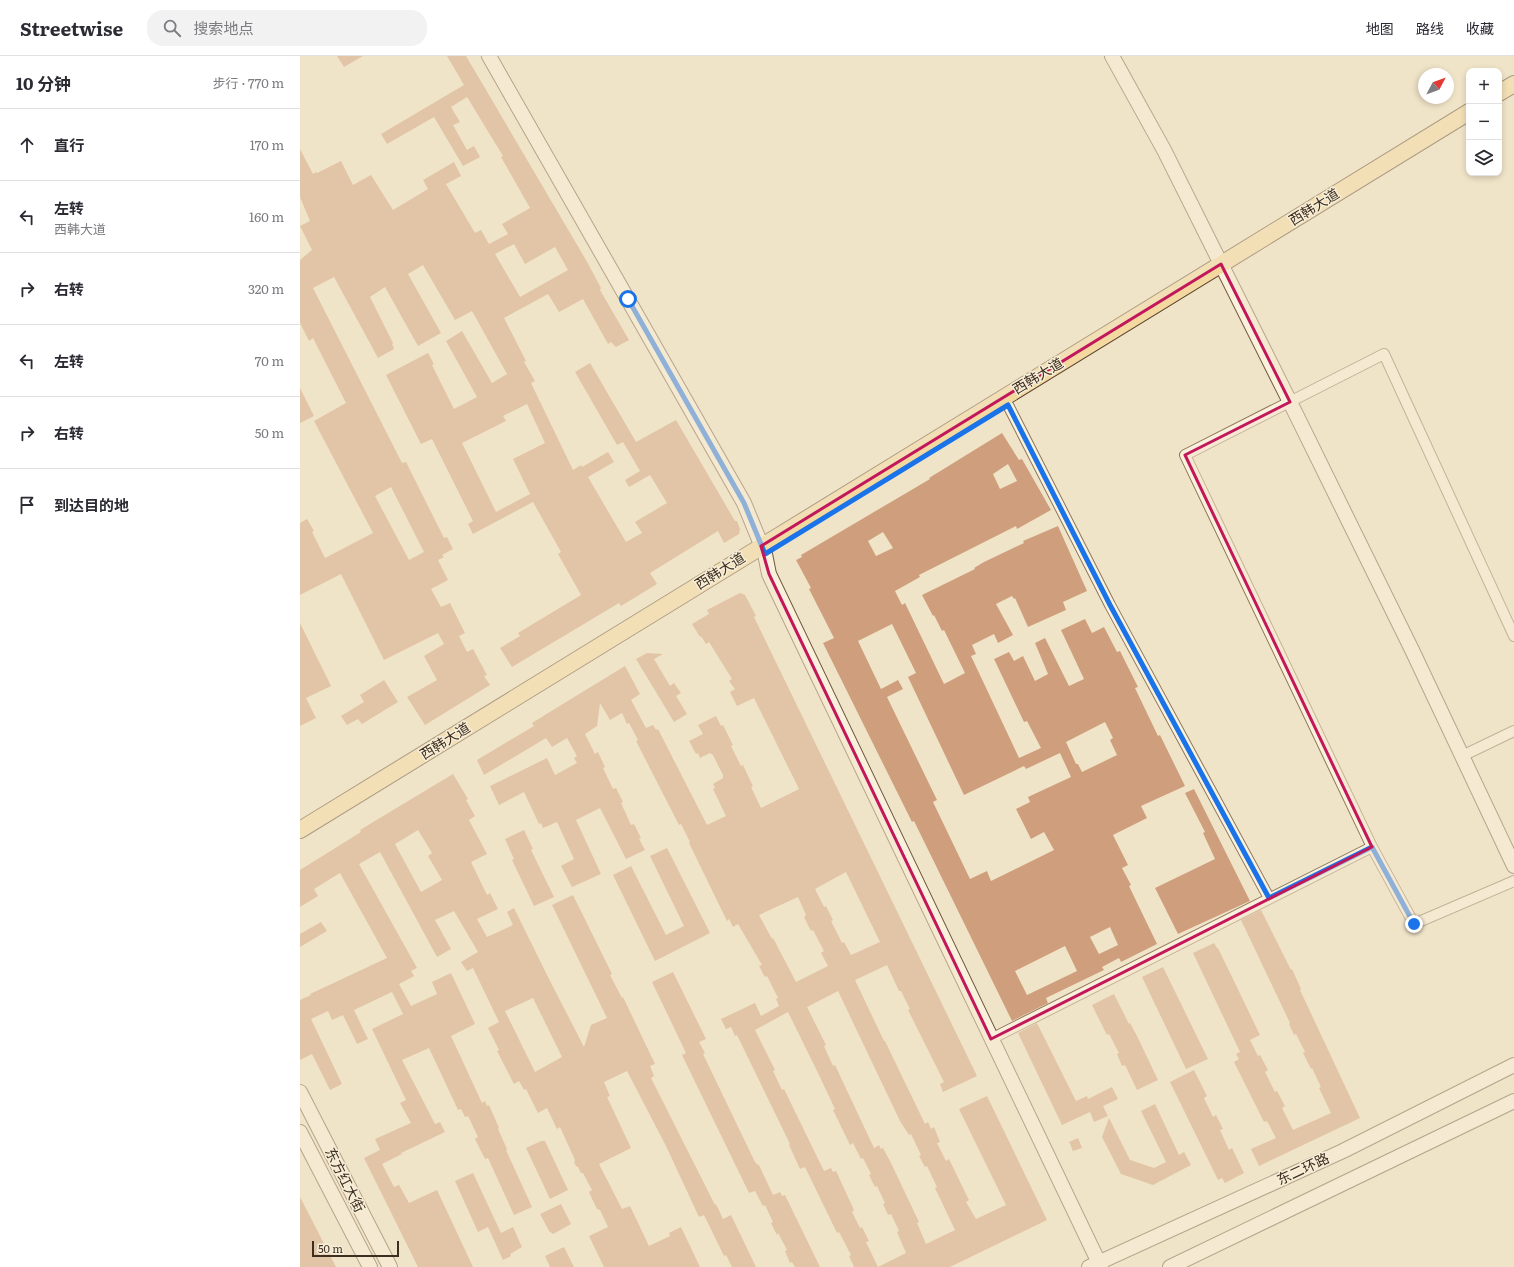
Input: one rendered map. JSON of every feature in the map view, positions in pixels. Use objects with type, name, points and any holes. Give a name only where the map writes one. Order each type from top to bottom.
[{"type":"main road","points":[[1502,92],[1514,84]]},
{"type":"main road","points":[[1500,104],[1514,95]]},
{"type":"main road","name":"西韩大道","points":[[300,841],[763,550],[1008,405],[1466,114]]},
{"type":"main road","name":"西韩大道","points":[[300,830],[763,550],[1223,268],[1466,125]]},
{"type":"street","points":[[489,56],[744,503],[763,550],[769,574],[991,1039],[1096,1265]]},
{"type":"street","points":[[1112,56],[1164,150],[1290,402],[1412,650],[1514,866]]},
{"type":"street","points":[[1514,636],[1384,354],[1185,455],[1372,847],[1414,924],[1514,881]]},
{"type":"street","points":[[1008,405],[1110,605],[1269,898]]},
{"type":"street","points":[[1462,756],[1514,731]]},
{"type":"street","points":[[991,1039],[1372,847]]},
{"type":"street","name":"东二环路","points":[[1096,1265],[1343,1151],[1514,1065]]},
{"type":"street","name":"东方红大街","points":[[300,1092],[390,1267]]},
{"type":"street","points":[[1170,1267],[1514,1101]]},
{"type":"street","name":"东方红大街","points":[[300,1132],[370,1267]]},
{"type":"highlighted area","points":[[1221,264],[1290,402],[1185,455],[1372,847],[991,1039],[769,574],[761,546]]},
{"type":"building","points":[[337,56],[363,56],[344,67]]},
{"type":"building","points":[[447,56],[466,56],[586,260],[601,288],[600,290],[629,340],[616,347],[611,342],[608,344],[583,299],[559,312],[548,294],[504,318],[526,361],[524,362],[535,381],[531,383],[573,470],[581,465],[582,467],[608,452],[614,462],[588,477],[626,542],[642,533],[635,522],[667,503],[650,475],[629,487],[625,480],[640,471],[623,442],[617,445],[575,372],[590,363],[636,442],[676,420],[735,521],[737,521],[740,529],[739,534],[724,543],[718,531],[650,573],[657,584],[621,606],[619,603],[512,667],[500,648],[520,636],[518,633],[581,595],[558,554],[561,552],[533,502],[473,534],[468,524],[473,521],[432,439],[421,444],[386,375],[428,353],[434,364],[432,365],[454,409],[477,397],[446,341],[462,331],[492,383],[507,374],[472,311],[455,320],[423,265],[408,274],[441,333],[418,346],[385,287],[370,297],[393,343],[394,349],[378,358],[334,277],[313,288],[402,463],[406,462],[444,538],[447,537],[453,549],[442,555],[444,557],[438,560],[448,580],[431,589],[441,607],[450,603],[465,633],[459,636],[467,652],[473,649],[487,675],[484,676],[490,685],[425,725],[407,697],[437,680],[424,656],[444,644],[438,633],[384,660],[341,574],[300,595],[300,523],[307,519],[314,531],[312,532],[325,558],[373,533],[314,421],[346,403],[313,338],[309,341],[300,323],[300,260],[312,250],[300,226],[310,221],[300,197],[300,149],[313,174],[341,161],[353,185],[371,175],[393,210],[428,189],[423,180],[454,162],[461,176],[446,184],[475,233],[481,230],[489,244],[508,234],[502,224],[530,208],[501,157],[503,156],[467,97],[451,107],[460,122],[453,125],[467,150],[474,146],[480,157],[463,166],[434,117],[387,144],[381,134],[464,85]],"holes":[[[514,244],[525,264],[555,247],[568,270],[520,297],[495,254]],[[527,404],[545,443],[513,459],[530,494],[496,512],[462,443],[506,421],[503,416]],[[391,487],[424,552],[409,560],[375,496]]]},
{"type":"building","points":[[300,388],[314,416],[300,423]]},
{"type":"building","points":[[1002,433],[1019,460],[1022,459],[1051,510],[1017,529],[1016,526],[919,575],[920,577],[895,591],[902,605],[905,603],[944,684],[965,673],[944,630],[942,631],[922,595],[975,569],[974,568],[984,562],[1024,543],[1023,541],[1058,526],[1087,591],[1063,602],[1066,610],[1028,627],[1015,598],[1014,599],[1012,596],[996,604],[1013,635],[998,643],[994,634],[972,645],[976,654],[971,656],[1019,758],[1041,748],[1027,721],[1024,722],[994,659],[1009,652],[1014,661],[1023,656],[1035,681],[1048,674],[1035,643],[1045,638],[1069,686],[1084,679],[1061,630],[1085,619],[1092,633],[1104,627],[1117,652],[1120,651],[1138,687],[1135,688],[1158,736],[1160,735],[1185,786],[1141,806],[1147,818],[1113,835],[1128,865],[1122,868],[1131,885],[1129,886],[1157,944],[1121,962],[1119,958],[1102,967],[1104,970],[1046,998],[1048,1003],[1012,1021],[914,821],[912,822],[823,643],[834,638],[809,589],[811,588],[796,560],[802,557],[801,555],[930,479],[929,478]],"holes":[[[1008,464],[1017,481],[1000,489],[993,474]],[[883,532],[893,548],[876,556],[868,541]],[[892,624],[916,673],[908,677],[964,795],[1024,766],[1026,769],[1060,753],[1071,777],[1028,797],[1030,802],[1016,809],[1031,839],[1044,832],[1054,850],[991,881],[987,871],[970,879],[933,802],[937,800],[887,697],[903,689],[898,680],[881,689],[858,641]],[[1105,722],[1113,738],[1110,740],[1117,755],[1082,772],[1078,764],[1076,764],[1066,742]],[[1110,927],[1118,945],[1099,954],[1090,937]],[[1065,946],[1077,971],[1027,995],[1015,971]]]},
{"type":"building","points":[[740,593],[745,595],[756,616],[754,617],[977,1076],[943,1092],[940,1084],[944,1082],[908,1010],[910,1009],[901,991],[899,991],[887,965],[855,980],[925,1124],[928,1122],[931,1129],[934,1127],[940,1142],[937,1143],[946,1161],[949,1159],[969,1200],[966,1202],[976,1219],[1006,1205],[959,1109],[987,1096],[1047,1220],[950,1267],[878,1267],[854,1267],[849,1256],[851,1255],[839,1232],[837,1233],[805,1167],[800,1169],[789,1145],[790,1144],[737,1035],[735,1036],[731,1027],[726,1029],[721,1019],[755,1003],[761,1016],[779,1006],[776,999],[778,998],[767,976],[765,977],[759,966],[762,965],[738,924],[733,927],[729,919],[727,921],[681,824],[679,825],[636,741],[638,740],[629,723],[627,724],[622,713],[610,720],[600,703],[597,726],[585,734],[595,754],[598,752],[605,767],[603,768],[613,789],[616,788],[623,802],[621,803],[631,825],[634,824],[641,838],[639,839],[645,850],[626,859],[600,808],[576,820],[601,874],[572,887],[561,866],[574,859],[557,822],[543,828],[541,823],[539,824],[524,792],[499,805],[490,786],[547,758],[555,775],[577,763],[574,758],[577,756],[567,738],[552,747],[546,738],[484,775],[477,760],[534,726],[532,723],[625,666],[640,694],[631,700],[646,728],[653,725],[656,730],[658,729],[707,825],[726,816],[713,789],[715,788],[713,784],[723,778],[723,775],[713,755],[710,753],[700,758],[689,741],[703,734],[698,725],[716,716],[721,726],[723,725],[733,745],[731,746],[741,766],[743,765],[761,808],[799,789],[754,698],[737,706],[730,692],[735,689],[729,681],[732,679],[709,642],[706,644],[692,624],[709,614],[707,610]],"holes":[[[846,872],[880,942],[851,955],[844,942],[842,943],[831,921],[833,920],[826,906],[824,907],[815,889]],[[798,897],[806,915],[804,917],[824,951],[821,953],[828,966],[796,982],[759,915]],[[838,991],[900,1121],[909,1135],[911,1134],[921,1155],[919,1156],[925,1167],[927,1166],[937,1187],[935,1188],[955,1230],[926,1244],[917,1223],[919,1222],[891,1163],[883,1148],[881,1149],[879,1145],[874,1148],[835,1065],[833,1066],[824,1046],[826,1045],[807,1007]],[[788,1012],[835,1109],[833,1110],[850,1145],[853,1143],[861,1159],[863,1158],[871,1174],[869,1175],[875,1187],[877,1186],[885,1203],[883,1204],[888,1215],[891,1214],[899,1231],[897,1232],[906,1253],[878,1267],[866,1242],[869,1241],[852,1212],[854,1210],[836,1171],[833,1172],[831,1168],[824,1171],[784,1089],[782,1090],[773,1071],[775,1070],[755,1030]]]},
{"type":"building","points":[[300,623],[331,686],[306,698],[316,718],[300,726]]},
{"type":"building","points":[[647,653],[663,654],[654,659],[670,686],[674,683],[681,693],[676,696],[687,714],[674,722],[636,659]]},
{"type":"building","points":[[384,680],[398,702],[362,724],[358,719],[347,725],[341,716],[364,702],[360,695]]},
{"type":"building","points":[[453,774],[468,799],[466,800],[475,816],[469,820],[487,854],[471,862],[487,895],[490,893],[498,909],[477,919],[487,937],[513,925],[507,912],[514,908],[584,1047],[591,1025],[607,1018],[552,905],[573,895],[612,974],[610,975],[622,998],[623,997],[655,1064],[650,1066],[654,1076],[651,1078],[715,1205],[716,1204],[723,1219],[731,1215],[756,1267],[732,1267],[726,1255],[724,1256],[704,1215],[699,1217],[666,1146],[627,1071],[604,1082],[610,1096],[607,1097],[631,1148],[599,1164],[622,1209],[630,1206],[649,1246],[670,1236],[669,1233],[681,1227],[700,1267],[604,1267],[589,1236],[608,1227],[589,1192],[592,1190],[583,1173],[581,1173],[576,1166],[574,1162],[575,1160],[560,1127],[557,1129],[547,1108],[538,1113],[526,1089],[524,1090],[519,1081],[514,1084],[497,1051],[499,1050],[488,1028],[499,1022],[473,968],[467,971],[461,962],[478,952],[454,911],[435,920],[451,949],[437,957],[380,852],[359,864],[417,968],[411,971],[414,976],[399,984],[411,1006],[437,994],[432,982],[451,973],[475,1024],[451,1036],[482,1103],[485,1101],[487,1106],[489,1105],[507,1149],[506,1150],[532,1207],[514,1215],[488,1158],[485,1159],[475,1139],[478,1137],[468,1116],[465,1117],[461,1109],[458,1110],[429,1048],[402,1060],[435,1124],[440,1122],[445,1132],[401,1153],[402,1154],[382,1164],[394,1187],[399,1185],[409,1203],[437,1190],[473,1267],[418,1267],[364,1158],[380,1150],[375,1139],[411,1123],[400,1103],[406,1100],[372,1029],[403,1014],[392,992],[354,1010],[368,1039],[357,1044],[343,1015],[332,1020],[328,1011],[311,1019],[342,1084],[330,1090],[312,1054],[300,1060],[300,1000],[387,958],[340,873],[314,889],[318,896],[300,907],[300,870],[361,832],[360,830]],"holes":[[[418,830],[432,853],[428,856],[442,880],[421,892],[395,844]],[[533,998],[562,1057],[535,1072],[505,1011]]]},
{"type":"building","points":[[1194,789],[1250,901],[1178,934],[1155,888],[1215,859],[1203,833],[1205,832],[1185,793]]},
{"type":"building","points":[[524,830],[533,849],[531,850],[554,897],[534,906],[512,860],[514,859],[505,839]]},
{"type":"building","points":[[667,848],[710,933],[655,961],[613,875],[631,866],[666,935],[684,926],[650,856]]},
{"type":"building","points":[[1261,910],[1291,970],[1292,969],[1301,989],[1300,990],[1360,1118],[1259,1166],[1251,1149],[1276,1138],[1267,1121],[1264,1122],[1234,1062],[1239,1059],[1236,1054],[1240,1052],[1193,953],[1214,943],[1218,948],[1260,1035],[1250,1040],[1258,1056],[1260,1055],[1268,1070],[1265,1072],[1275,1092],[1277,1091],[1285,1106],[1282,1108],[1293,1130],[1331,1113],[1319,1088],[1321,1087],[1303,1053],[1305,1052],[1296,1034],[1294,1035],[1289,1024],[1290,1023],[1241,920]]},
{"type":"building","points":[[321,922],[327,931],[300,947],[300,934]]},
{"type":"building","points":[[1163,967],[1208,1059],[1186,1069],[1142,977]]},
{"type":"building","points":[[673,972],[706,1039],[699,1042],[705,1053],[703,1054],[755,1162],[759,1165],[773,1195],[780,1192],[782,1196],[785,1195],[820,1267],[795,1267],[792,1262],[790,1263],[785,1251],[787,1250],[771,1223],[773,1222],[765,1205],[763,1206],[755,1191],[749,1193],[682,1055],[686,1053],[652,982]]},
{"type":"building","points":[[1114,994],[1129,1024],[1130,1023],[1137,1036],[1158,1080],[1137,1090],[1125,1065],[1122,1066],[1117,1054],[1119,1053],[1109,1034],[1107,1035],[1092,1005]]},
{"type":"building","points":[[1037,1023],[1076,1101],[1087,1096],[1088,1099],[1112,1087],[1118,1099],[1103,1106],[1108,1116],[1094,1122],[1090,1112],[1062,1125],[1018,1033]]},
{"type":"building","points":[[1194,1070],[1207,1096],[1204,1098],[1213,1117],[1216,1115],[1223,1129],[1220,1130],[1229,1150],[1232,1148],[1244,1173],[1225,1183],[1222,1178],[1218,1180],[1170,1082]]},
{"type":"building","points":[[1155,1104],[1179,1155],[1184,1152],[1191,1165],[1153,1185],[1121,1174],[1102,1137],[1109,1118],[1130,1160],[1154,1168],[1166,1162],[1141,1111]]},
{"type":"building","points":[[1078,1138],[1082,1148],[1073,1151],[1069,1142]]},
{"type":"building","points":[[541,1141],[545,1141],[568,1190],[550,1199],[526,1148]]},
{"type":"building","points":[[473,1173],[501,1233],[513,1227],[522,1247],[510,1254],[511,1256],[503,1260],[488,1227],[478,1232],[455,1181]]},
{"type":"building","points":[[300,1197],[316,1228],[336,1267],[300,1267]]},
{"type":"building","points":[[561,1204],[571,1224],[553,1234],[549,1231],[540,1214]]},
{"type":"building","points":[[564,1247],[574,1267],[550,1267],[545,1256]]},
{"type":"route","points":[[628,299],[744,503],[765,554],[1008,405],[1110,605],[1269,898],[1372,847],[1414,924]]}]
